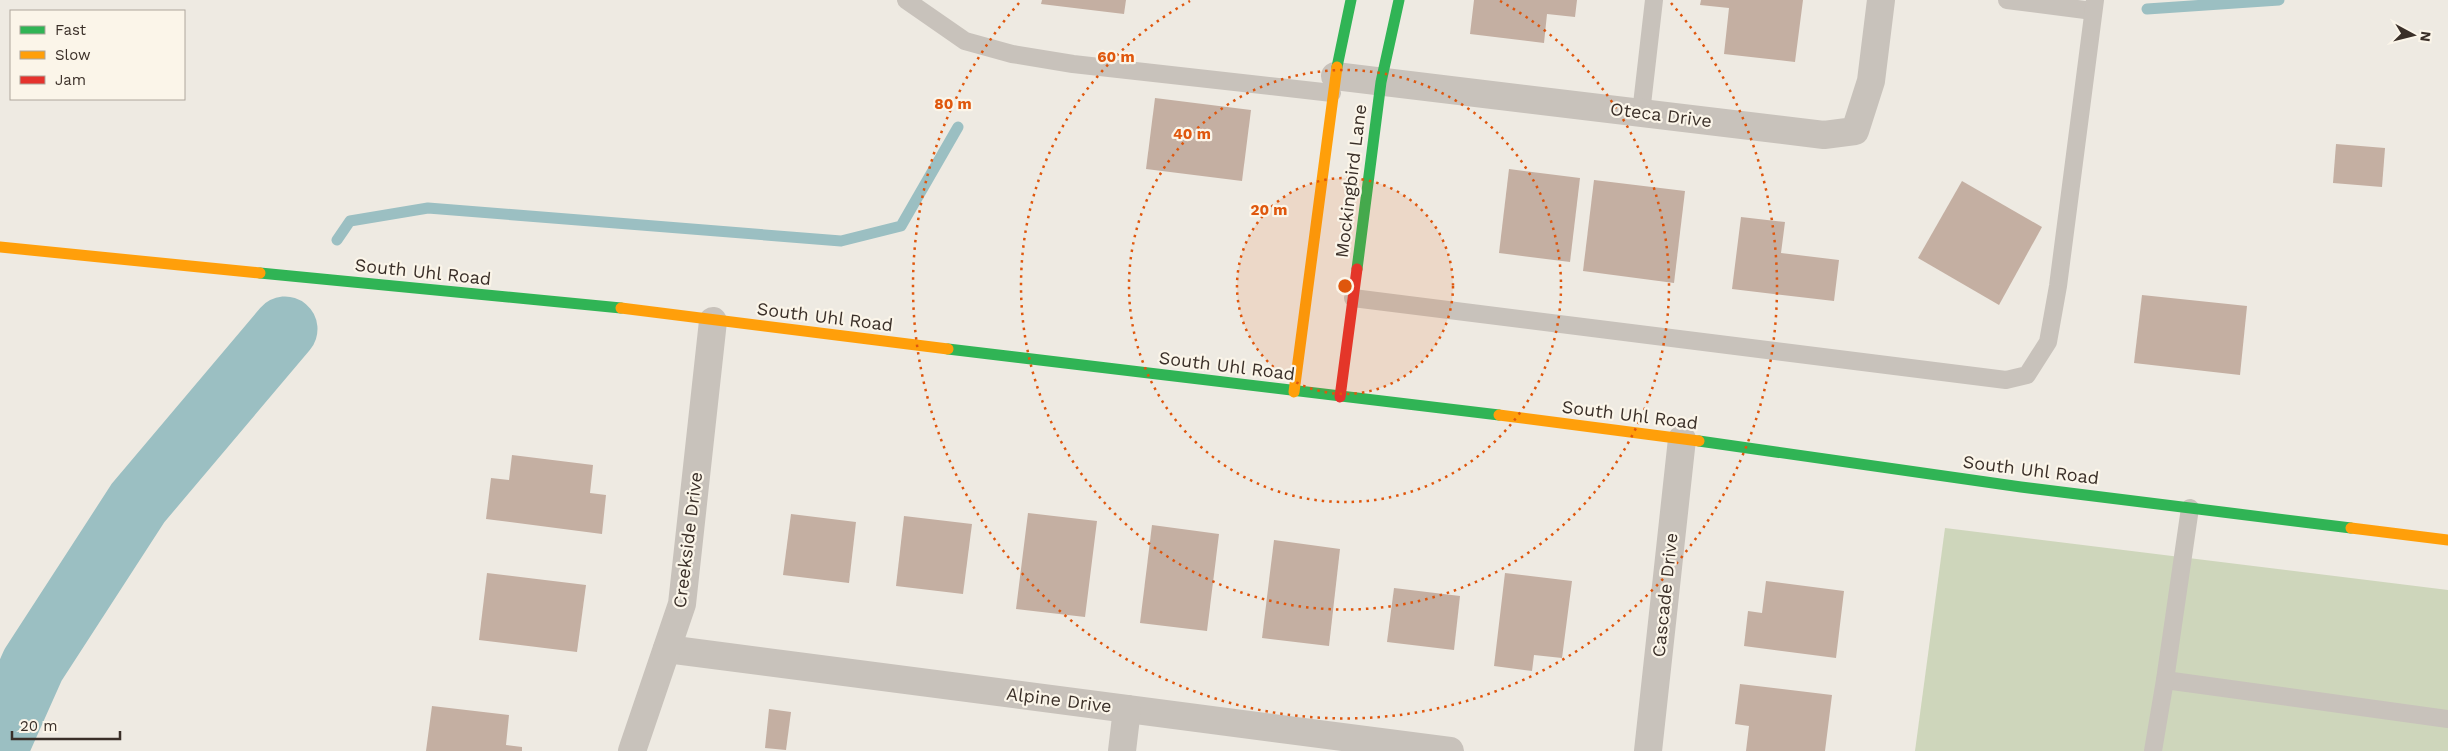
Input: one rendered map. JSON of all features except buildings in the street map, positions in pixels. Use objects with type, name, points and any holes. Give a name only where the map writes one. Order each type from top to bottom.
[{"type":"main road","name":"Mockingbird Lane","points":[[1294,392],[1334,85],[1351,0]]},
{"type":"main road","name":"Mockingbird Lane","points":[[1340,397],[1381,82],[1399,0]]},
{"type":"main road","name":"South Uhl Road","points":[[0,248],[647,311],[713,322],[1682,439],[1884,469],[2448,540]]},
{"type":"street","name":"Oteca Drive","points":[[1334,85],[1381,82],[1824,135],[1854,130],[1871,82],[1881,0]]},
{"type":"street","name":"Creekside Drive","points":[[632,751],[682,604],[713,322]]},
{"type":"street","name":"Cascade Drive","points":[[1648,751],[1682,439]]},
{"type":"street","name":"Alpine Drive","points":[[667,649],[1450,751]]},
{"type":"street","points":[[1122,751],[1127,709]]},
{"type":"lane","points":[[906,0],[965,41],[1012,54],[1073,64],[1334,85]]},
{"type":"lane","points":[[1641,113],[1654,0]]},
{"type":"lane","points":[[1353,298],[2006,380],[2027,375],[2048,342],[2058,286],[2094,6],[2007,0]]},
{"type":"lane","points":[[2153,751],[2190,508]]},
{"type":"lane","points":[[2165,680],[2448,719]]},
{"type":"green space","points":[[1945,528],[2448,590],[2448,751],[1915,751]]},
{"type":"waterway","points":[[2147,9],[2279,0]]},
{"type":"waterway","points":[[337,240],[350,221],[428,208],[841,241],[901,226],[958,127]]},
{"type":"waterway","points":[[0,739],[33,665],[138,503],[285,329]]},
{"type":"traffic: fast","points":[[1337,67],[1351,0]]},
{"type":"traffic: fast","points":[[1357,269],[1381,82],[1399,0]]},
{"type":"traffic: fast","points":[[260,273],[621,308]]},
{"type":"traffic: fast","points":[[948,349],[1499,415]]},
{"type":"traffic: fast","points":[[1699,441],[2021,487],[2351,528]]},
{"type":"traffic: slow","points":[[1294,392],[1337,67]]},
{"type":"traffic: slow","points":[[0,247],[260,273]]},
{"type":"traffic: slow","points":[[621,308],[948,349]]},
{"type":"traffic: slow","points":[[1499,415],[1699,441]]},
{"type":"traffic: slow","points":[[2351,528],[2448,540]]},
{"type":"traffic: jam","points":[[1340,397],[1357,269]]}]
